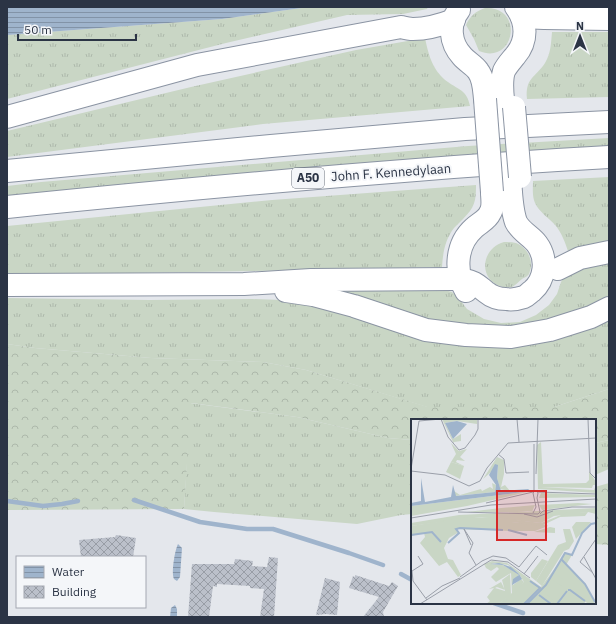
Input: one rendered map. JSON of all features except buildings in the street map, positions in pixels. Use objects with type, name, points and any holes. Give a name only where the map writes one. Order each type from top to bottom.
[{"type":"highway","points":[[7,117],[197,65],[401,27],[413,29],[443,24],[452,11]]},
{"type":"highway","points":[[452,11],[452,33],[455,46],[463,58],[477,70],[483,84],[500,98],[508,190],[524,208],[527,214],[545,230],[551,238],[557,253],[558,269],[554,285],[548,295],[539,304],[529,310],[515,314],[503,314],[490,311],[475,302],[463,287],[458,267],[460,250],[467,236],[487,218],[491,213],[492,206],[508,190]]},
{"type":"highway","points":[[7,285],[244,284],[312,280],[460,279],[476,284],[487,294],[495,297],[515,299],[526,296],[534,289],[544,270],[542,253],[538,245],[520,228],[516,222],[508,190],[500,98],[505,70],[516,56],[524,40],[526,12],[609,19]]},
{"type":"highway","points":[[7,171],[465,129],[609,122]]},
{"type":"highway","name":"John F. Kennedylaan","points":[[7,207],[266,182],[465,166],[609,157]]},
{"type":"highway","points":[[558,269],[580,258],[609,252]]},
{"type":"highway","points":[[244,284],[313,295],[354,306],[426,330],[466,335],[511,337],[550,330],[591,317],[609,308]]},
{"type":"green space","points":[[309,7],[428,7],[427,9],[403,14],[347,15],[226,43],[7,99],[7,35],[222,19]]},
{"type":"green space","points":[[485,8],[498,10],[506,16],[510,25],[510,34],[507,43],[501,50],[491,53],[479,51],[466,25],[474,14]]},
{"type":"green space","points":[[552,32],[609,32],[609,97],[527,99],[529,82],[545,63],[548,55]]},
{"type":"green space","points":[[425,38],[430,58],[436,70],[444,79],[465,93],[470,106],[263,124],[7,157],[7,131],[191,87],[356,50]]},
{"type":"green space","points":[[609,138],[609,148],[7,197],[7,186],[41,182],[468,146]]},
{"type":"green space","points":[[609,177],[609,247],[568,251],[558,229],[535,203],[533,195],[533,181]]},
{"type":"green space","points":[[476,185],[476,195],[472,207],[467,215],[454,228],[447,242],[442,267],[7,275],[7,226],[272,200]]},
{"type":"green space","points":[[504,242],[514,243],[523,247],[528,253],[531,264],[528,275],[511,287],[503,287],[495,284],[486,272],[485,265],[490,251]]},
{"type":"green space","points":[[609,257],[609,302],[548,324],[466,329],[311,290],[441,289],[452,292],[467,309],[484,319],[501,323],[520,322],[536,315],[549,305],[557,294],[561,282],[566,274]]},
{"type":"green space","points":[[7,298],[149,300],[252,299],[311,301],[464,343],[609,316],[609,389],[554,407],[427,407],[306,370],[263,362],[151,358],[35,348],[7,344]]},
{"type":"green space","points":[[7,344],[35,348],[151,358],[263,362],[306,370],[428,407],[554,407],[609,389],[609,440],[596,443],[596,419],[411,419],[411,440],[388,438],[297,417],[191,403],[184,509],[7,510]]},
{"type":"green space","points":[[190,403],[297,417],[388,438],[411,440],[411,514],[357,524],[184,509]]},
{"type":"green space","points":[[609,440],[609,469],[596,475],[596,443]]},
{"type":"green space","points":[[609,483],[609,545],[596,544],[596,487]]},
{"type":"water","points":[[7,7],[309,7],[222,19],[7,35]]},
{"type":"water","points":[[178,544],[182,548],[180,577],[177,581],[173,576],[173,566]]},
{"type":"water","points":[[175,605],[177,609],[177,617],[170,617],[171,608]]},
{"type":"waterway","points":[[134,500],[200,522],[247,529],[273,529],[383,565]]},
{"type":"waterway","points":[[7,501],[43,506],[78,501]]},
{"type":"waterway","points":[[401,574],[411,579]]},
{"type":"waterway","points":[[497,604],[523,613]]}]
